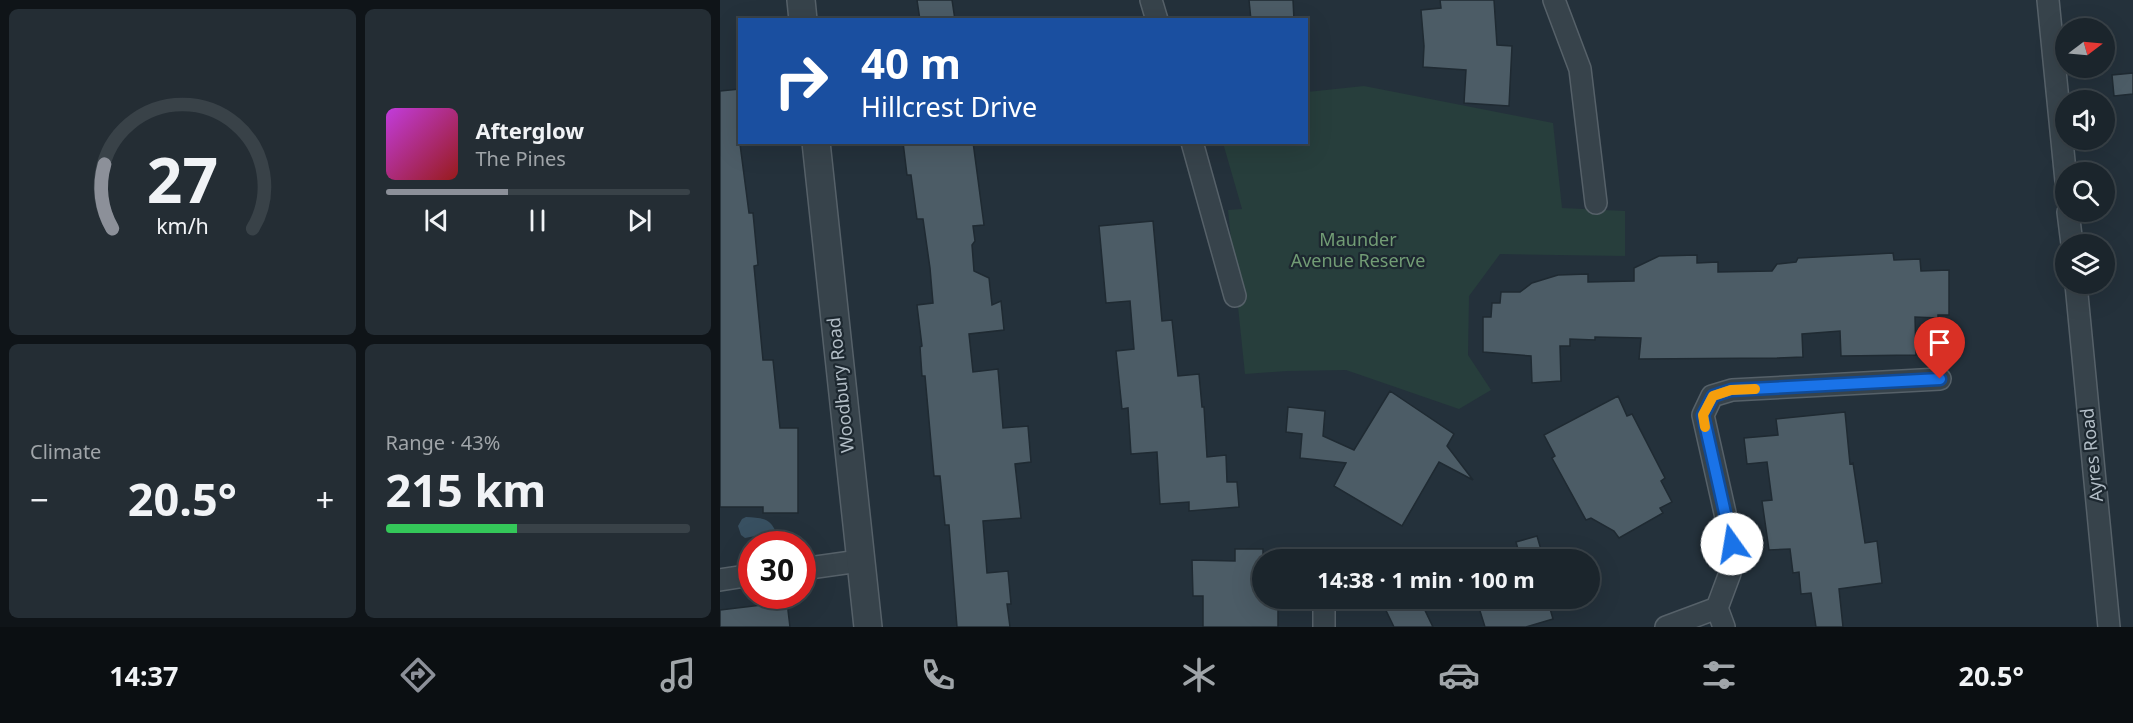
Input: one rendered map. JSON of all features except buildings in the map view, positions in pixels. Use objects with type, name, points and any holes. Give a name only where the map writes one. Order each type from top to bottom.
[{"type":"street","points":[[801,0],[803,18]]},
{"type":"street","points":[[1151,0],[1156,18]]},
{"type":"street","points":[[1554,0],[1580,69],[1596,203]]},
{"type":"street","points":[[2048,0],[2064,162]]},
{"type":"street","name":"Woodbury Road","points":[[816,144],[868,627]]},
{"type":"street","points":[[1193,144],[1235,296]]},
{"type":"street","name":"Ayres Road","points":[[2077,294],[2109,627]]},
{"type":"street","points":[[1666,627],[1720,618],[1730,573],[1732,544],[1703,415],[1713,396],[1731,390],[1940,379]]},
{"type":"street","points":[[816,567],[860,561]]},
{"type":"street","points":[[720,580],[738,577]]},
{"type":"street","points":[[1324,609],[1324,627]]},
{"type":"green space","name":"Maunder Avenue Reserve","points":[[1364,86],[1553,123],[1562,208],[1625,211],[1625,256],[1500,254],[1469,296],[1468,355],[1491,390],[1459,409],[1346,370],[1245,374],[1228,210],[1242,209],[1223,144],[1308,144],[1308,92]]},
{"type":"water","points":[[746,517],[767,520],[775,530],[740,531],[738,526]]},
{"type":"slow traffic","points":[[1705,427],[1703,415],[1713,396],[1731,390],[1755,389]]},
{"type":"route","points":[[1732,544],[1703,415],[1713,396],[1731,390],[1940,379]]}]
